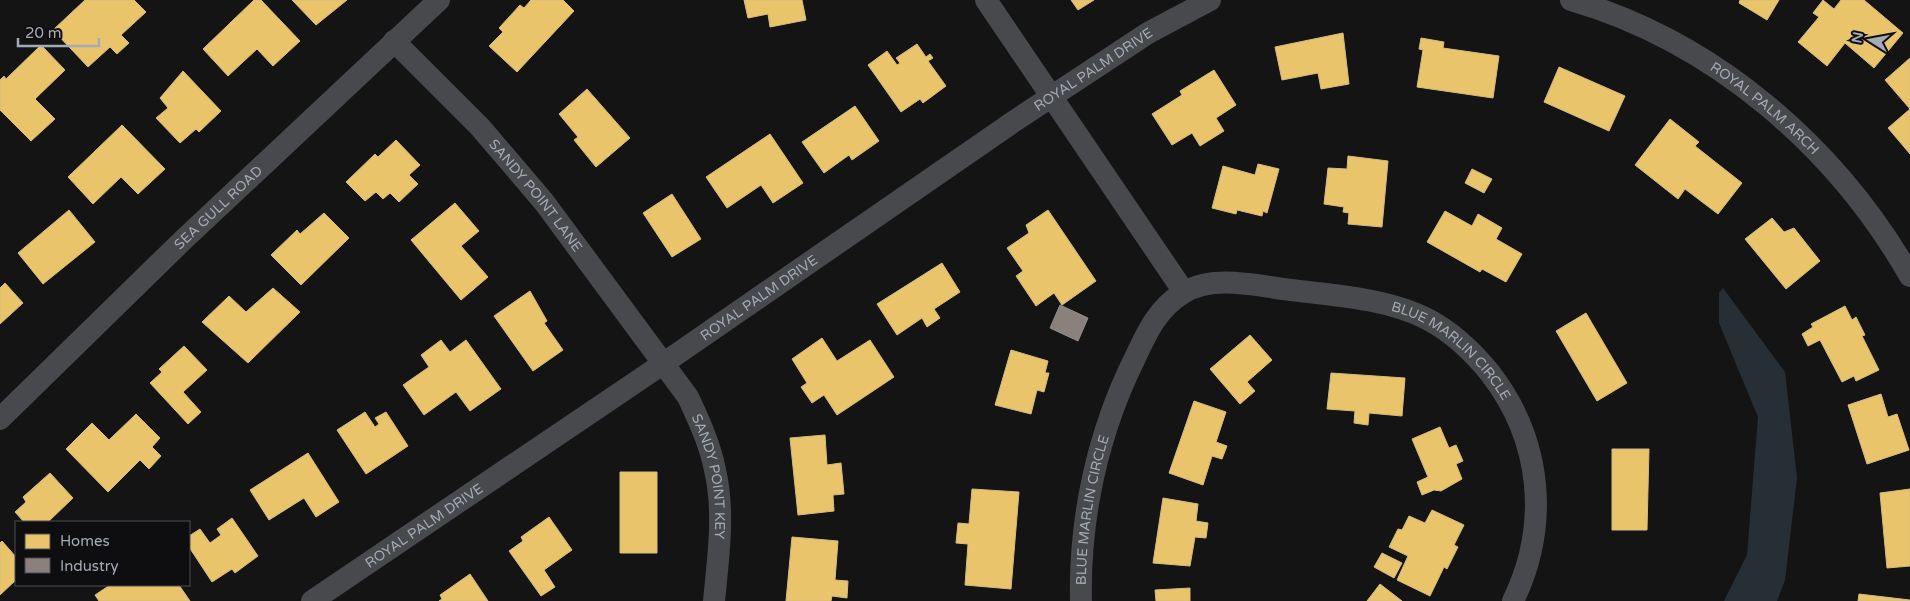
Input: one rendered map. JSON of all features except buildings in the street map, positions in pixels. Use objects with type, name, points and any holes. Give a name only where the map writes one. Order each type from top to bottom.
[{"type":"street","name":"SEA GULL ROAD","points":[[0,419],[180,243],[439,0]]},
{"type":"street","points":[[986,0],[1184,292]]},
{"type":"street","name":"ROYAL PALM DRIVE","points":[[312,601],[664,363],[1013,122],[1148,33],[1210,0]]},
{"type":"street","name":"ROYAL PALM ARCH","points":[[1571,0],[1642,26],[1705,59],[1792,128],[1836,171],[1866,206],[1910,276]]},
{"type":"street","name":"SANDY POINT LANE","points":[[394,41],[480,127],[544,202],[664,363]]},
{"type":"street","name":"BLUE MARLIN CIRCLE","points":[[1081,601],[1080,579],[1088,506],[1101,443],[1122,383],[1152,323],[1167,304],[1184,292],[1218,282],[1318,293],[1398,307],[1428,319],[1456,337],[1480,361],[1506,394],[1522,426],[1531,453],[1537,493],[1536,522],[1527,570],[1514,601]]},
{"type":"street","name":"SANDY POINT KEY","points":[[664,363],[688,397],[705,433],[716,471],[719,502],[714,601]]},
{"type":"shaded area","points":[[1723,288],[1785,372],[1797,478],[1785,580],[1777,601],[1724,601],[1747,555],[1758,417],[1719,323],[1719,293]]}]
